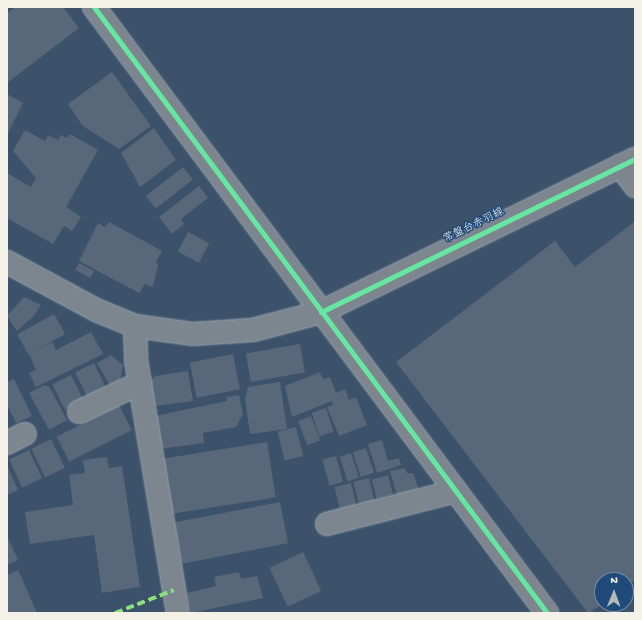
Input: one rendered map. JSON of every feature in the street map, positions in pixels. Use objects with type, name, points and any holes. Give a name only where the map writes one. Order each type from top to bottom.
[{"type":"street","points":[[94,7],[547,613]]},
{"type":"street","points":[[628,162],[635,186]]},
{"type":"street","name":"常盤台赤羽線","points":[[7,262],[96,310],[135,326],[193,334],[253,330],[321,312],[628,162]]},
{"type":"street","points":[[135,326],[136,360],[178,613]]},
{"type":"street","points":[[79,412],[140,383]]},
{"type":"street","points":[[327,524],[456,491]]},
{"type":"building","points":[[15,7],[63,7],[79,28],[7,83],[7,13]]},
{"type":"building","points":[[112,72],[151,126],[119,149],[83,126],[68,104]]},
{"type":"building","points":[[7,94],[23,103],[7,135]]},
{"type":"building","points":[[154,128],[176,160],[140,187],[121,153]]},
{"type":"building","points":[[25,130],[45,141],[48,135],[58,140],[61,135],[67,138],[70,134],[98,150],[66,207],[81,217],[72,231],[64,226],[53,244],[7,218],[7,173],[31,187],[36,178],[13,151]]},
{"type":"building","points":[[183,167],[193,180],[156,209],[146,196]]},
{"type":"building","points":[[199,186],[208,198],[181,219],[184,224],[172,234],[159,217]]},
{"type":"building","points":[[109,222],[162,251],[156,262],[158,265],[153,287],[145,284],[139,293],[79,261],[98,223],[105,227]]},
{"type":"building","points":[[634,222],[635,580],[634,581],[634,572],[594,572],[594,610],[588,613],[396,362],[555,241],[575,267]]},
{"type":"building","points":[[188,232],[209,243],[199,263],[178,251]]},
{"type":"building","points":[[79,263],[94,271],[90,278],[75,270]]},
{"type":"building","points":[[24,297],[41,305],[34,316],[17,331],[7,316]]},
{"type":"building","points":[[54,314],[65,334],[28,354],[17,334]]},
{"type":"building","points":[[91,332],[103,354],[36,387],[29,373],[36,370],[29,354],[52,342],[56,350]]},
{"type":"building","points":[[300,344],[305,373],[251,382],[246,354]]},
{"type":"building","points":[[233,354],[240,389],[197,398],[190,362]]},
{"type":"building","points":[[111,355],[123,365],[120,381],[110,386],[97,363]]},
{"type":"building","points":[[94,363],[106,388],[87,397],[75,372]]},
{"type":"building","points":[[188,371],[193,401],[155,406],[151,382],[155,376]]},
{"type":"building","points":[[320,372],[323,379],[330,377],[336,393],[345,389],[349,400],[356,397],[367,425],[339,436],[327,407],[333,405],[332,401],[292,417],[285,386]]},
{"type":"building","points":[[71,375],[84,400],[65,409],[52,385]]},
{"type":"building","points":[[14,379],[32,416],[16,423],[7,405],[7,382]]},
{"type":"building","points":[[280,382],[287,429],[250,434],[245,399],[248,387]]},
{"type":"building","points":[[45,385],[50,388],[67,420],[49,430],[29,393]]},
{"type":"building","points":[[239,395],[243,414],[236,427],[203,433],[204,443],[160,449],[155,416],[227,401],[227,397]]},
{"type":"building","points":[[119,405],[132,430],[69,462],[57,437]]},
{"type":"building","points":[[326,408],[334,432],[319,436],[312,413]]},
{"type":"building","points":[[311,416],[320,440],[307,445],[298,421]]},
{"type":"building","points":[[296,427],[303,456],[285,461],[278,432]]},
{"type":"building","points":[[51,439],[65,468],[45,477],[31,449]]},
{"type":"building","points":[[382,440],[388,461],[399,458],[401,465],[377,473],[368,444]]},
{"type":"building","points":[[267,442],[276,497],[169,514],[160,459]]},
{"type":"building","points":[[366,448],[374,473],[361,477],[353,452]]},
{"type":"building","points":[[29,450],[42,478],[22,487],[9,459]]},
{"type":"building","points":[[351,453],[359,478],[348,481],[340,457]]},
{"type":"building","points":[[336,456],[343,482],[329,486],[322,460]]},
{"type":"building","points":[[107,457],[109,468],[122,466],[140,587],[102,593],[94,535],[30,544],[25,512],[73,505],[69,475],[85,473],[83,460]]},
{"type":"building","points":[[7,465],[18,490],[7,495]]},
{"type":"building","points":[[405,468],[407,473],[413,473],[419,490],[397,496],[390,471]]},
{"type":"building","points":[[388,475],[393,494],[377,499],[372,479]]},
{"type":"building","points":[[369,478],[374,500],[359,504],[353,482]]},
{"type":"building","points":[[351,483],[357,507],[341,511],[335,487]]},
{"type":"building","points":[[280,502],[288,543],[182,564],[174,523]]},
{"type":"building","points":[[7,536],[18,560],[7,565]]},
{"type":"building","points":[[303,552],[321,591],[288,607],[269,568]]},
{"type":"building","points":[[18,570],[37,613],[7,613],[7,575]]},
{"type":"building","points":[[239,572],[241,579],[257,576],[263,598],[191,613],[187,593],[216,586],[214,577]]},
{"type":"marked path","points":[[115,613],[174,590]]},
{"type":"cycle path","points":[[94,7],[547,613]]},
{"type":"cycle path","points":[[321,312],[635,159]]}]
